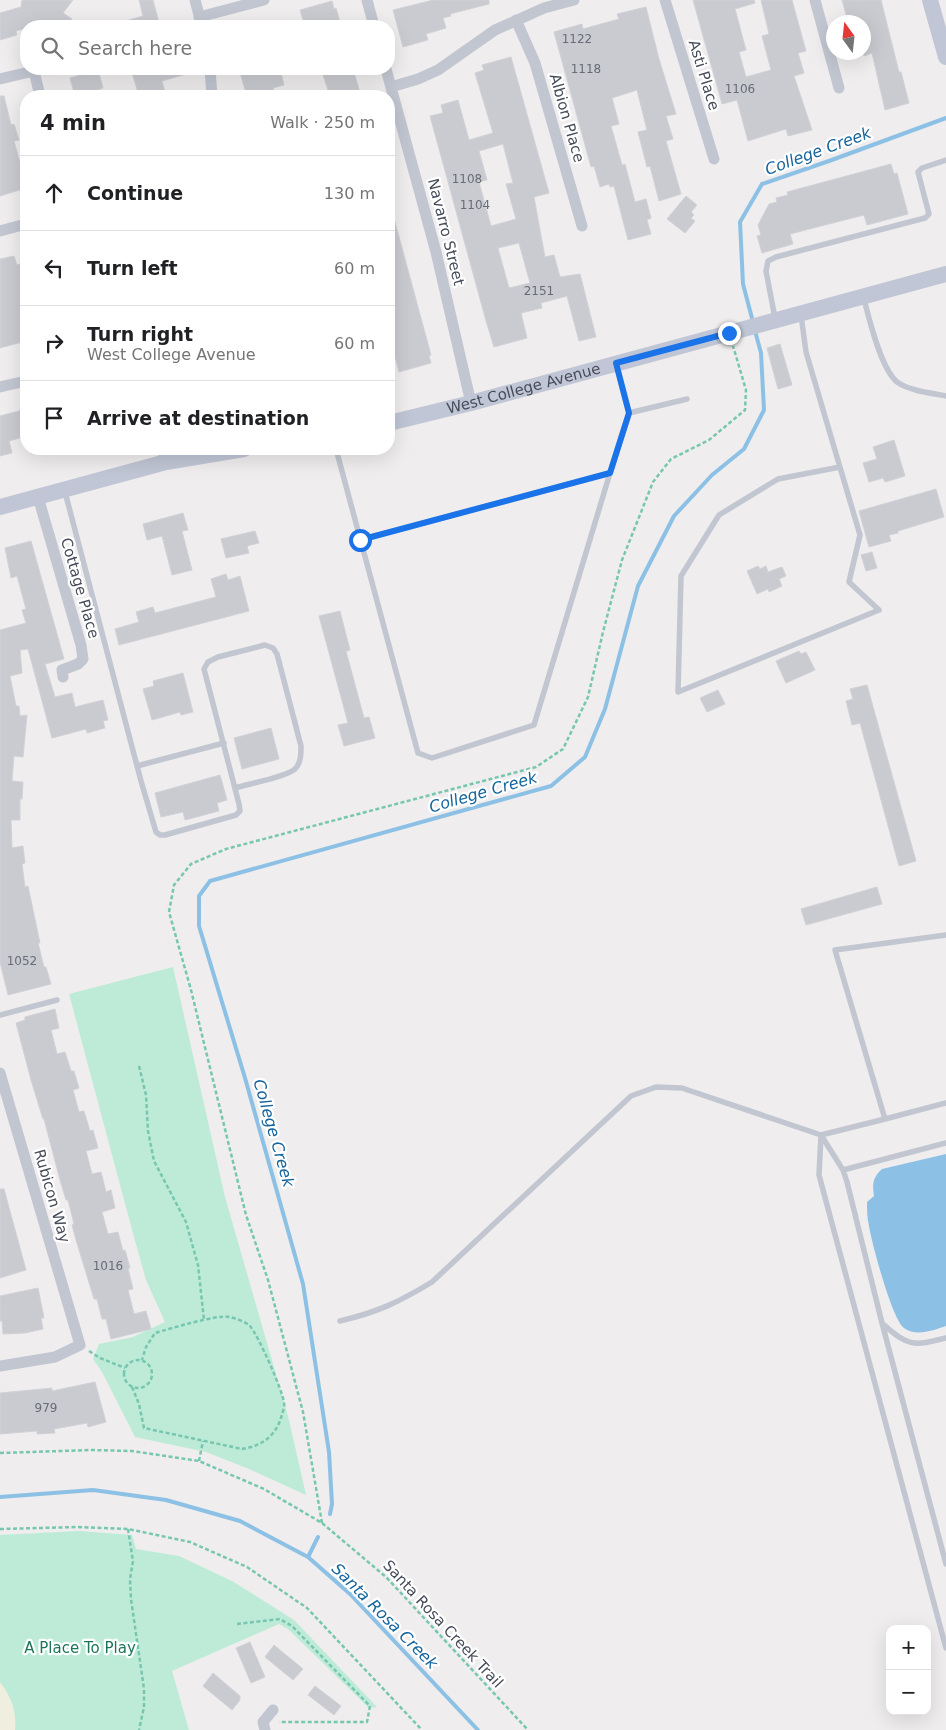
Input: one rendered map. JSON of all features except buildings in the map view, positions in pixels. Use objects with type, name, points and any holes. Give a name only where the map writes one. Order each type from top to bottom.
[{"type":"main road","points":[[930,0],[946,58]]},
{"type":"main road","name":"West College Avenue","points":[[395,422],[471,403],[946,274]]},
{"type":"main road","points":[[0,507],[64,490],[164,456]]},
{"type":"street","points":[[195,0],[200,20]]},
{"type":"street","points":[[203,20],[264,0]]},
{"type":"street","points":[[367,0],[372,20]]},
{"type":"street","points":[[391,87],[418,79],[438,70],[495,30],[516,20],[544,8],[574,0]]},
{"type":"street","name":"Asti Place","points":[[665,0],[714,159]]},
{"type":"street","points":[[815,0],[839,88]]},
{"type":"street","name":"Albion Place","points":[[516,20],[535,63],[582,226]]},
{"type":"street","points":[[0,80],[20,75]]},
{"type":"street","points":[[35,75],[39,90]]},
{"type":"street","points":[[210,75],[212,90]]},
{"type":"street","name":"Navarro Street","points":[[388,75],[392,90]]},
{"type":"street","name":"Navarro Street","points":[[395,102],[436,252],[471,403]]},
{"type":"street","points":[[0,231],[20,226]]},
{"type":"street","points":[[0,387],[20,382]]},
{"type":"street","name":"Cottage Place","points":[[38,496],[81,645],[83,659],[78,664],[62,670],[63,677]]},
{"type":"street","name":"Rubicon Way","points":[[0,1073],[80,1345]]},
{"type":"street","points":[[0,1366],[55,1357],[80,1345]]},
{"type":"street","points":[[264,1726],[273,1710]]},
{"type":"lane","points":[[775,320],[766,271],[768,261],[776,257],[925,218],[929,214],[918,172],[928,166],[946,160]]},
{"type":"lane","points":[[863,297],[877,344],[883,359],[896,381],[905,386],[946,396]]},
{"type":"lane","points":[[801,313],[806,352],[840,467],[860,535],[849,582],[879,610],[678,692],[681,576],[719,515],[778,480],[840,467]]},
{"type":"lane","points":[[338,455],[418,753],[432,758],[534,725],[629,413],[616,363]]},
{"type":"lane","points":[[629,413],[688,399]]},
{"type":"lane","points":[[360,540],[610,473]]},
{"type":"lane","points":[[64,490],[137,766],[154,827],[160,835],[236,816],[240,811],[204,669],[208,662],[218,657],[265,645],[273,648],[277,654],[299,737],[301,755],[295,769],[286,774],[235,788]]},
{"type":"lane","points":[[137,766],[224,743]]},
{"type":"lane","points":[[885,1119],[835,950],[946,935]]},
{"type":"lane","points":[[0,1015],[57,1000]]},
{"type":"lane","points":[[340,1321],[370,1314],[387,1307],[403,1300],[432,1282],[631,1096],[656,1087],[682,1088],[821,1135],[946,1103]]},
{"type":"lane","points":[[821,1135],[843,1170],[946,1564]]},
{"type":"lane","points":[[821,1135],[819,1175],[946,1648]]},
{"type":"lane","points":[[843,1170],[946,1143]]},
{"type":"lane","points":[[882,1324],[898,1338],[912,1344],[946,1338]]},
{"type":"path","points":[[322,1523],[303,1412],[268,1280],[246,1215],[191,990],[168,912],[174,885],[190,864],[226,849],[418,800],[536,767],[563,749],[588,697],[622,560],[653,482],[671,459],[709,440],[745,410],[746,390],[729,333]]},
{"type":"path","points":[[139,1066],[146,1095],[148,1131],[154,1161],[186,1222],[198,1265],[204,1320]]},
{"type":"path","points":[[132,1387],[140,1388],[151,1380],[150,1366],[142,1360],[133,1360],[125,1368],[124,1379],[132,1387],[139,1404],[144,1428],[203,1441],[242,1449],[254,1447],[266,1442],[280,1419],[284,1403],[256,1335],[248,1324],[228,1316],[204,1320],[155,1333],[146,1347],[142,1360]]},
{"type":"path","points":[[80,1345],[100,1358],[125,1368]]},
{"type":"path","points":[[199,1461],[203,1441]]},
{"type":"path","name":"Santa Rosa Creek Trail","points":[[0,1453],[132,1451],[199,1461],[249,1481],[322,1523],[386,1577],[528,1730]]},
{"type":"path","points":[[0,1529],[78,1527],[128,1529],[190,1542],[247,1567],[308,1608],[422,1730]]},
{"type":"path","points":[[128,1529],[133,1561],[130,1580],[131,1599],[144,1689],[144,1707],[139,1730]]},
{"type":"path","points":[[237,1624],[280,1618],[292,1626],[370,1706],[367,1722],[264,1726]]},
{"type":"green space","points":[[173,967],[225,1197],[288,1416],[306,1495],[206,1452],[135,1437],[102,1372],[93,1359],[99,1344],[133,1337],[165,1322],[146,1280],[69,994]]},
{"type":"green space","name":"A Place To Play","points":[[79,1531],[132,1535],[136,1549],[179,1556],[232,1581],[294,1620],[377,1707],[369,1708],[288,1629],[279,1624],[172,1671],[189,1730],[0,1730],[0,1535]]},
{"type":"sand","points":[[0,1682],[12,1704],[15,1730],[0,1730]]},
{"type":"water","points":[[946,1154],[946,1326],[925,1332],[914,1332],[904,1328],[899,1322],[888,1297],[867,1217],[867,1202],[874,1196],[874,1181],[882,1169]]},
{"type":"waterway","name":"College Creek","points":[[753,322],[743,284],[740,222],[762,184],[946,118]]},
{"type":"waterway","name":"College Creek","points":[[330,1514],[332,1504],[329,1452],[303,1284],[245,1078],[199,926],[199,896],[210,881],[551,786],[585,757],[605,709],[638,586],[674,516],[712,475],[744,449],[764,410],[761,353],[755,331]]},
{"type":"waterway","name":"Santa Rosa Creek","points":[[0,1497],[93,1490],[166,1500],[240,1521],[308,1557],[350,1594],[478,1730]]},
{"type":"waterway","name":"College Creek","points":[[308,1557],[318,1537]]},
{"type":"route","points":[[360,540],[610,473],[629,413],[616,363],[729,333]]}]
